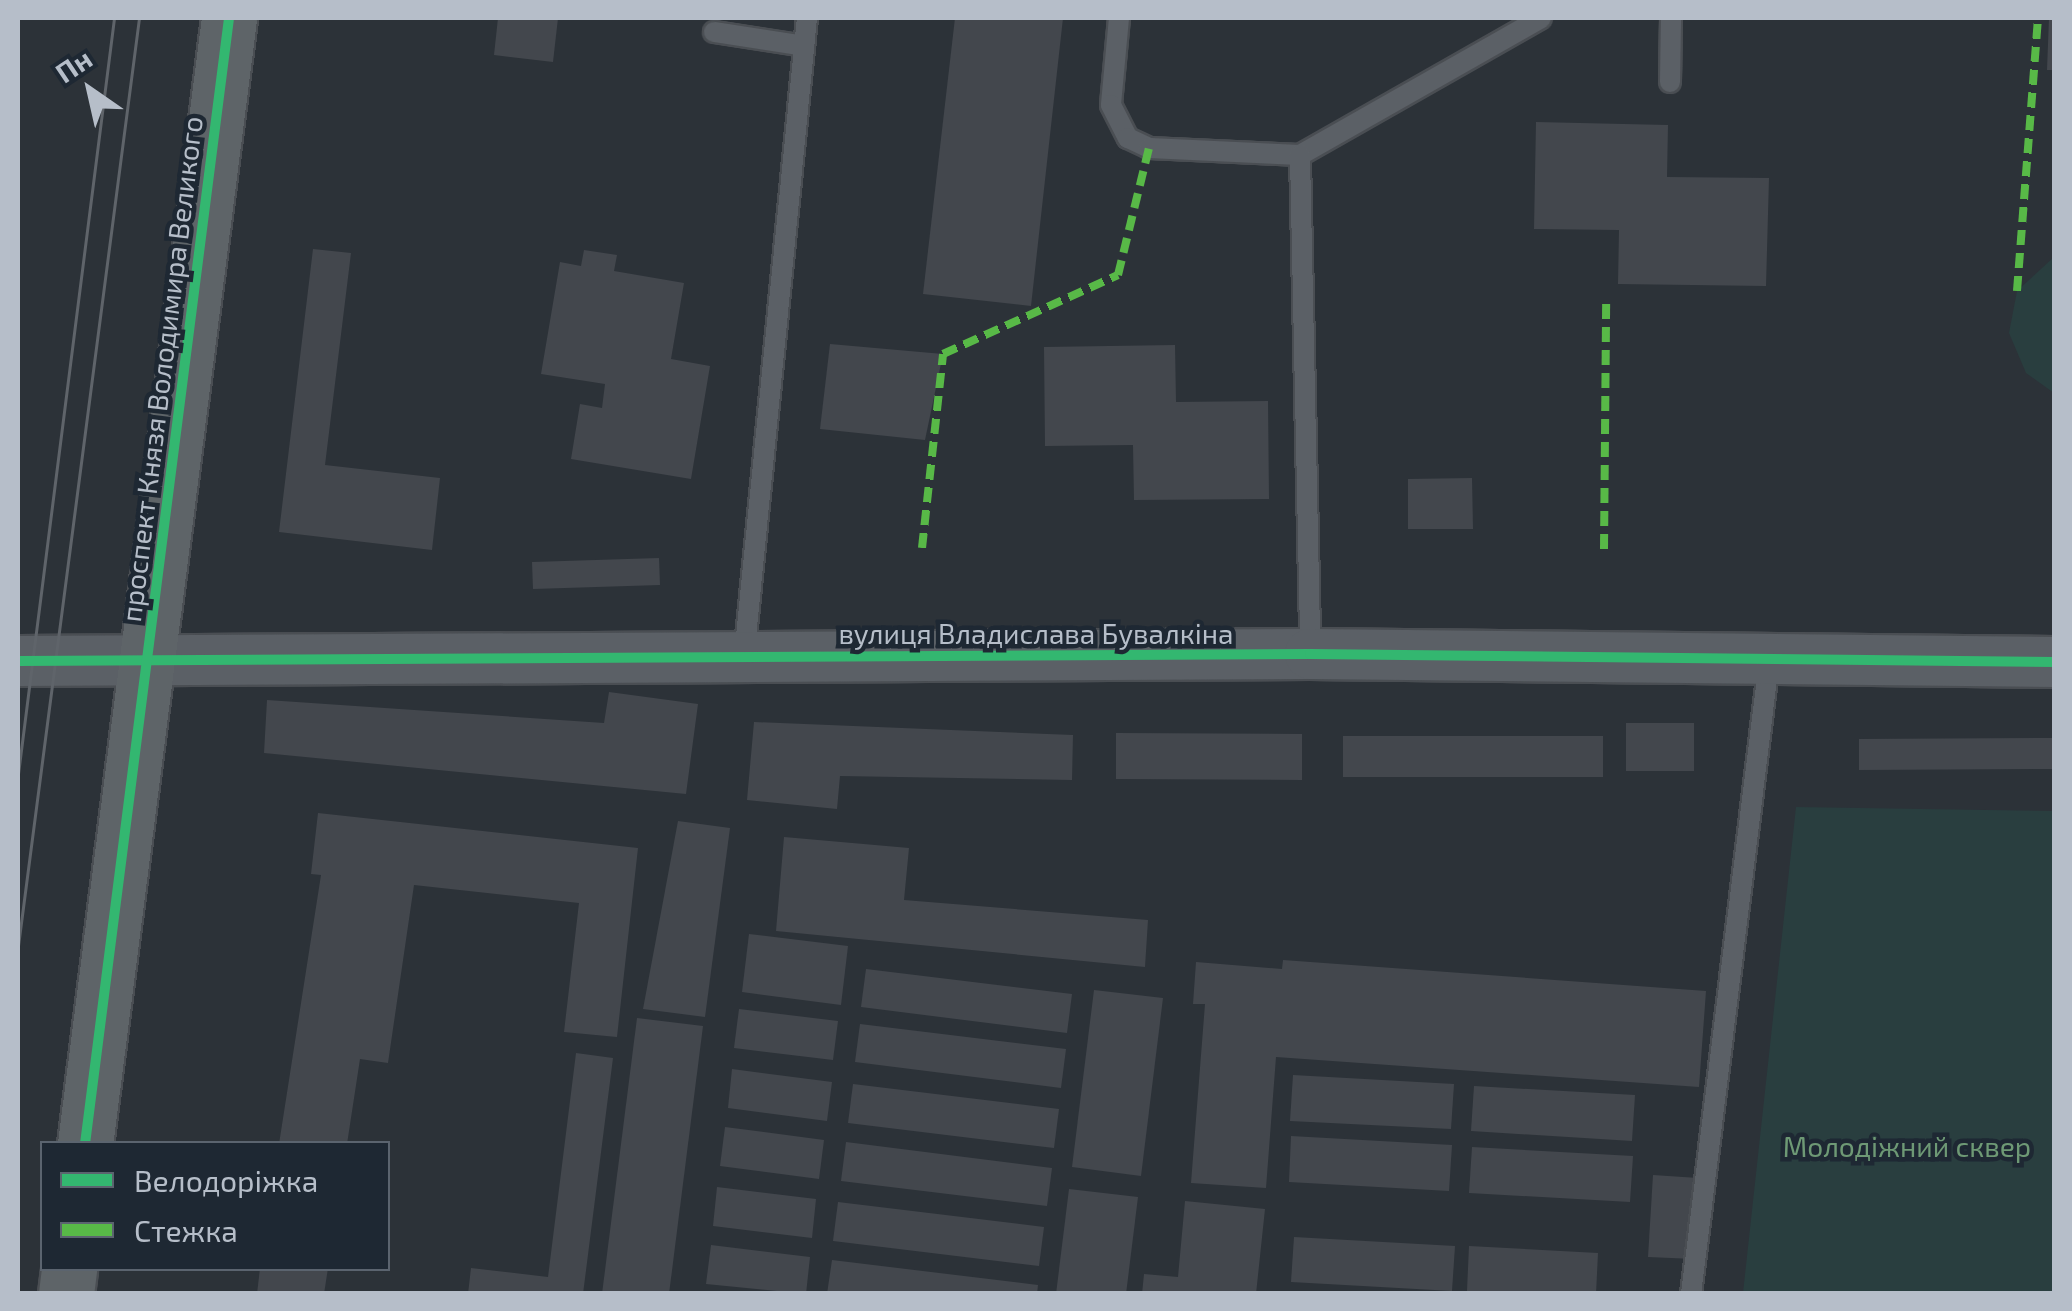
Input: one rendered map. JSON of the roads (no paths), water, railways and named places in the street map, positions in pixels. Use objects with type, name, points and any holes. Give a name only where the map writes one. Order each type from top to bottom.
[{"type":"highway","name":"проспект Князя Володимира Великого","points":[[85,1141],[230,18]]},
{"type":"street","name":"вулиця Владислава Бувалкіна","points":[[18,661],[147,665],[1310,654],[1768,662],[2054,662]]},
{"type":"lane","points":[[744,658],[807,18]]},
{"type":"lane","points":[[1119,18],[1111,105],[1128,138],[1149,148],[1300,155],[1541,18]]},
{"type":"lane","points":[[1670,82],[1672,18]]},
{"type":"lane","points":[[714,32],[804,46]]},
{"type":"lane","points":[[1300,155],[1310,654]]},
{"type":"lane","points":[[1691,1294],[1768,662]]},
{"type":"tram line","points":[[18,774],[114,18]]},
{"type":"tram line","points":[[18,946],[139,18]]},
{"type":"park label","name":"Молодіжний сквер","points":[[1907,1146]]}]
